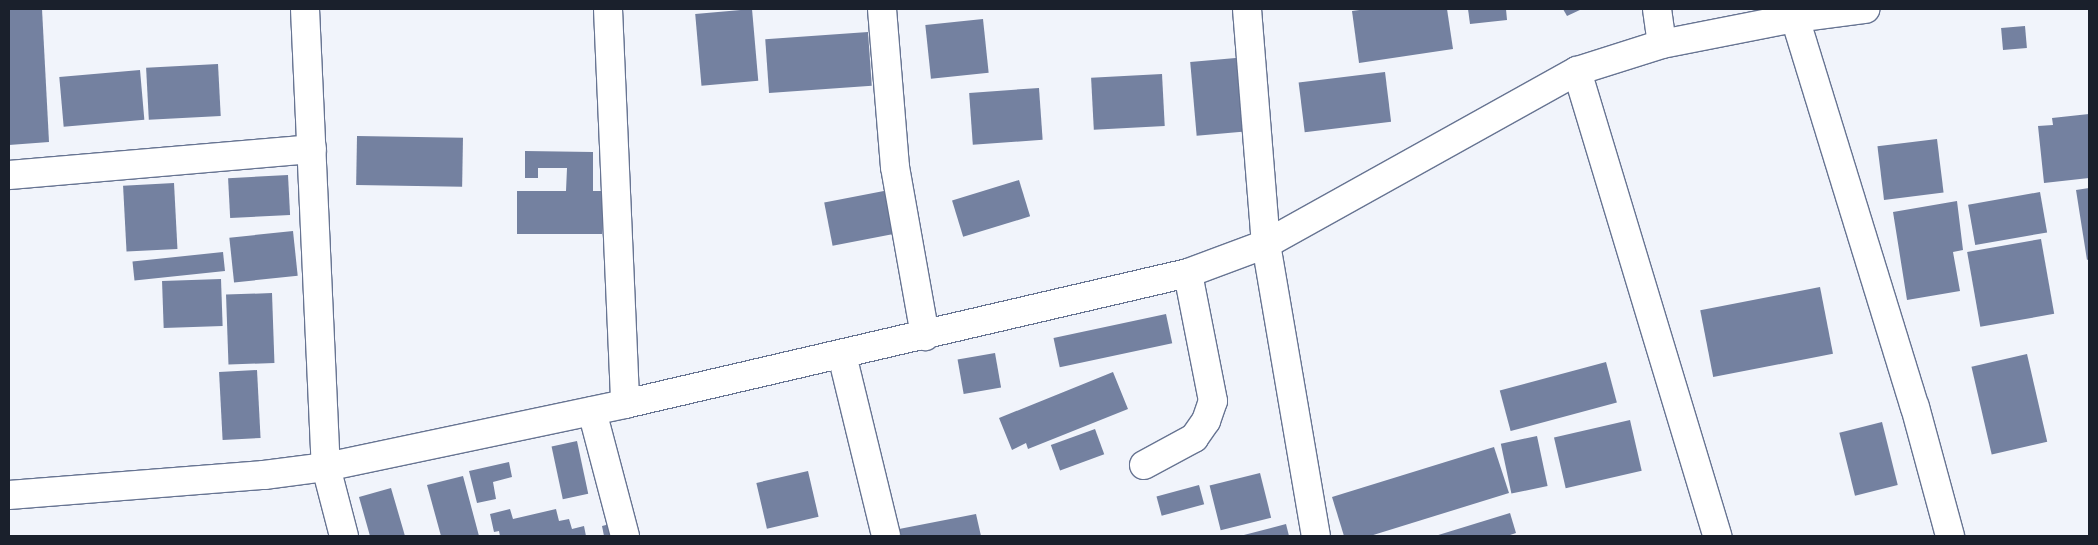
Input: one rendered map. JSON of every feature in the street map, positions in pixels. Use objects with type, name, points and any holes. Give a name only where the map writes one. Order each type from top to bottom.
[{"type":"street","points":[[305,9],[326,467],[344,536]]},
{"type":"street","points":[[608,9],[624,404]]},
{"type":"street","points":[[882,9],[895,167],[925,336]]},
{"type":"street","points":[[1247,9],[1266,244],[1316,536]]},
{"type":"street","points":[[1657,9],[1662,44]]},
{"type":"street","points":[[9,495],[254,476],[326,467],[624,404],[925,336],[1188,273],[1266,244],[1577,71],[1662,44],[1795,18],[1864,9]]},
{"type":"street","points":[[1795,18],[1915,407],[1950,536]]},
{"type":"street","points":[[1577,71],[1717,536]]},
{"type":"street","points":[[9,175],[312,149]]},
{"type":"street","points":[[1144,465],[1194,438],[1206,421],[1213,401],[1188,273]]},
{"type":"street","points":[[842,354],[886,536]]},
{"type":"street","points":[[592,411],[625,536]]},
{"type":"building","points":[[9,9],[42,9],[49,142],[9,145]]},
{"type":"building","points":[[752,9],[758,81],[701,86],[695,14]]},
{"type":"building","points":[[1367,9],[1447,9],[1453,49],[1359,63],[1352,11]]},
{"type":"building","points":[[1468,9],[1506,9],[1507,20],[1470,24]]},
{"type":"building","points":[[1563,9],[1582,9],[1567,16]]},
{"type":"building","points":[[983,19],[989,73],[931,79],[925,25]]},
{"type":"building","points":[[2025,26],[2027,48],[2003,50],[2001,28]]},
{"type":"building","points":[[868,32],[872,86],[769,93],[765,39]]},
{"type":"building","points":[[1247,57],[1253,131],[1197,136],[1190,62]]},
{"type":"building","points":[[218,64],[221,116],[149,120],[146,68]]},
{"type":"building","points":[[140,70],[144,120],[64,127],[59,77]]},
{"type":"building","points":[[1385,72],[1391,122],[1305,132],[1299,83]]},
{"type":"building","points":[[1162,74],[1165,126],[1094,130],[1091,78]]},
{"type":"building","points":[[1039,88],[1043,140],[973,145],[969,93]]},
{"type":"building","points":[[2089,114],[2089,178],[2044,183],[2038,126],[2053,125],[2052,118]]},
{"type":"building","points":[[357,136],[463,138],[462,187],[356,185]]},
{"type":"building","points":[[1937,139],[1944,193],[1884,200],[1877,146]]},
{"type":"building","points":[[525,151],[593,152],[593,191],[602,191],[602,234],[517,234],[517,191],[566,191],[567,168],[538,168],[538,178],[525,178]]},
{"type":"building","points":[[288,175],[290,215],[230,218],[228,178]]},
{"type":"building","points":[[1019,180],[1030,216],[963,237],[952,200]]},
{"type":"building","points":[[174,183],[177,249],[127,252],[123,186]]},
{"type":"building","points":[[2089,188],[2089,259],[2087,260],[2076,190]]},
{"type":"building","points":[[889,190],[897,233],[833,246],[824,203]]},
{"type":"building","points":[[2040,192],[2047,232],[1975,245],[1968,205]]},
{"type":"building","points":[[1957,201],[1963,250],[1953,252],[1960,291],[1907,300],[1893,212]]},
{"type":"building","points":[[293,231],[298,276],[234,282],[229,238]]},
{"type":"building","points":[[2041,239],[2054,314],[1980,327],[1967,252]]},
{"type":"building","points":[[223,252],[225,271],[134,280],[132,262]]},
{"type":"building","points":[[221,279],[223,326],[164,328],[162,281]]},
{"type":"building","points":[[1820,287],[1833,354],[1713,377],[1700,310]]},
{"type":"building","points":[[272,293],[274,363],[228,365],[226,295]]},
{"type":"building","points":[[1166,314],[1172,343],[1060,367],[1054,338]]},
{"type":"building","points":[[995,353],[1001,387],[964,394],[958,360]]},
{"type":"building","points":[[2027,354],[2047,442],[1992,455],[1971,367]]},
{"type":"building","points":[[1606,362],[1617,403],[1511,431],[1500,390]]},
{"type":"building","points":[[257,370],[261,438],[223,440],[219,372]]},
{"type":"building","points":[[1113,372],[1128,409],[1028,449],[1026,443],[1012,450],[999,418]]},
{"type":"building","points":[[1630,420],[1642,471],[1566,488],[1554,438]]},
{"type":"building","points":[[1882,422],[1898,485],[1855,496],[1839,433]]},
{"type":"building","points":[[1095,429],[1104,454],[1060,470],[1051,445]]},
{"type":"building","points":[[1537,436],[1548,486],[1511,494],[1501,444]]},
{"type":"building","points":[[577,441],[588,494],[563,499],[552,446]]},
{"type":"building","points":[[1494,447],[1509,493],[1370,536],[1344,536],[1332,497]]},
{"type":"building","points":[[509,462],[512,477],[493,482],[496,499],[477,503],[469,471]]},
{"type":"building","points":[[808,471],[819,517],[767,529],[756,483]]},
{"type":"building","points":[[1260,473],[1271,518],[1221,530],[1210,486]]},
{"type":"building","points":[[463,476],[479,536],[441,536],[427,485]]},
{"type":"building","points":[[1199,485],[1204,504],[1162,516],[1156,496]]},
{"type":"building","points":[[391,488],[405,536],[370,536],[359,497]]},
{"type":"building","points":[[510,509],[513,519],[556,509],[559,521],[569,519],[572,529],[584,526],[586,536],[500,536],[499,531],[494,532],[490,514]]},
{"type":"building","points":[[1510,513],[1516,533],[1507,536],[1435,536]]},
{"type":"building","points":[[976,514],[981,536],[900,536],[899,529]]},
{"type":"building","points":[[614,523],[618,536],[604,536],[602,526]]},
{"type":"building","points":[[1286,524],[1289,536],[1240,536]]}]
